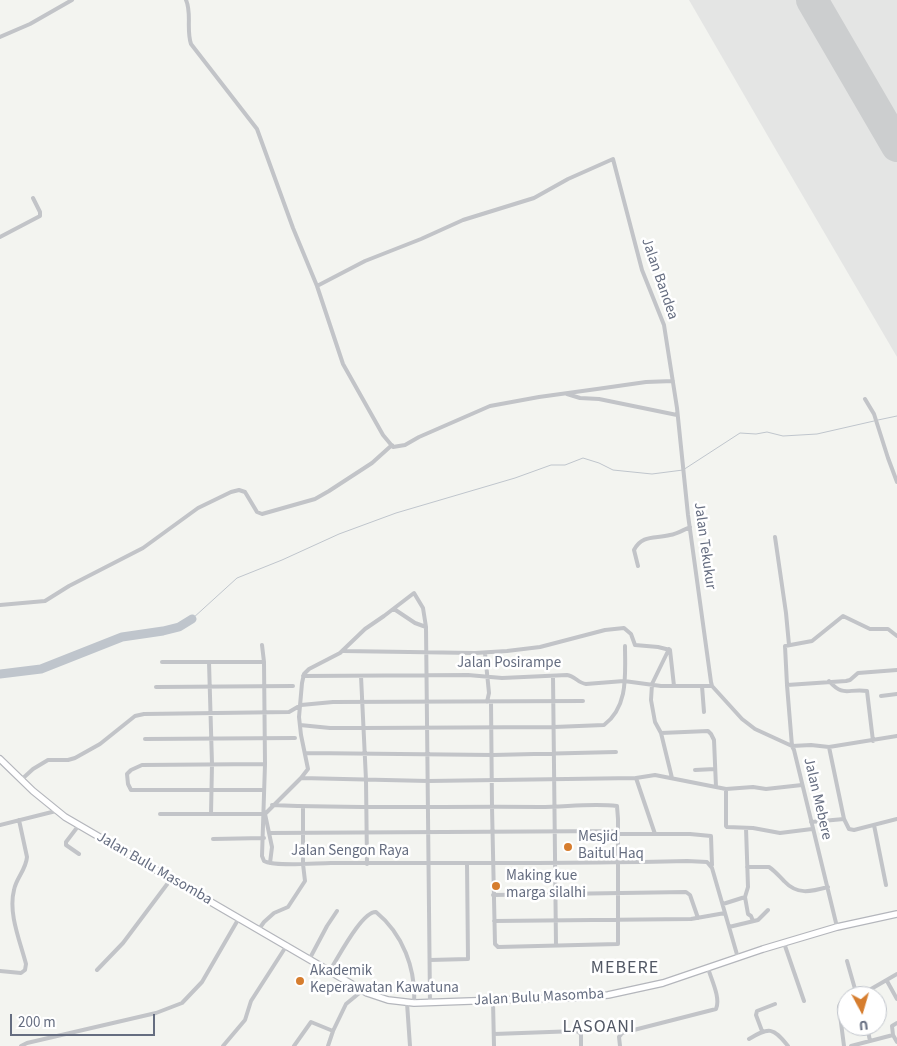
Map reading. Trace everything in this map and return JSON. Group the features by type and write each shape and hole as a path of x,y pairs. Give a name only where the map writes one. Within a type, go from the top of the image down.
{"street":[{"path":"0,37 30,24 72,0"},
{"path":"186,0 189,7 188,27 191,44 256,127 293,228 317,286 343,364 383,435 392,445 396,448 401,447 419,437 490,406 646,382 673,381"},
{"name":"Jalan Bandea","path":"317,286 365,261 464,220 534,198 568,179 614,159 642,270 663,321 677,408"},
{"path":"0,237 40,216 33,198"},
{"path":"566,393 580,398 599,399 677,415"},
{"path":"865,398 874,414 897,482"},
{"name":"Jalan Tekukur","path":"677,408 690,528 708,670 712,686"},
{"path":"0,604 45,601 69,586 144,548 198,508 231,492 239,490 245,492 256,512 262,514 315,498 372,463 392,445"},
{"path":"638,566 634,550 638,543 648,537 669,536 690,528"},
{"path":"775,537 789,645"},
{"path":"262,645 264,662 265,764 263,858 264,861 270,863 272,847 265,816 272,805 302,778 308,769 299,717 303,676 309,669 333,658 343,651 365,629 414,593 423,608 426,627 428,833 430,862"},
{"path":"394,609 414,623 426,627"},
{"path":"897,636 888,629 870,629 844,616 812,641 784,646 792,746 811,745 829,747 897,736"},
{"path":"343,651 485,653 522,650 620,627 628,631 635,645 669,650"},
{"path":"300,726 330,728 492,728 604,725 615,714 622,703 625,646"},
{"path":"669,650 652,684 651,700 655,722 661,733 672,778"},
{"path":"669,650 674,686"},
{"path":"272,805 428,807 492,807 556,807 617,806 619,943 616,945 497,946 493,895 494,864 492,807 492,728 485,653"},
{"path":"162,662 264,662"},
{"path":"209,662 212,764 211,814"},
{"path":"788,685 849,681 858,674 897,670"},
{"name":"Jalan Posirampe","path":"303,676 476,676 487,678 571,676 577,681 586,684 624,682 674,686 712,686"},
{"path":"361,676 366,780 366,864"},
{"path":"553,676 556,807 556,945"},
{"path":"829,681 840,691 867,691 873,741"},
{"path":"156,687 264,688 293,686"},
{"path":"702,686 704,712"},
{"name":"Jalan Mebere","path":"712,686 742,719 755,729 792,746 797,759 812,829 837,927"},
{"path":"881,696 897,694"},
{"path":"21,780 32,769 48,760 75,758 100,744 135,716 144,714 290,712 301,705 362,702 583,701"},
{"path":"661,733 710,732 714,740 716,787"},
{"path":"145,739 295,738"},
{"path":"829,747 844,819 848,828 852,830 897,819"},
{"path":"306,753 492,755 616,752"},
{"name":"Jalan Bulu Masomba","path":"0,759 56,811 78,826 363,990 388,1000 414,1003 585,998 608,995 655,985 837,927 897,914"},
{"path":"264,790 131,790 127,774 142,765 265,764"},
{"path":"694,770 715,769"},
{"path":"302,778 428,781 555,780 636,778 655,775 726,788 753,787 766,789 802,786"},
{"path":"636,778 655,834"},
{"path":"726,788 726,827 773,831 780,834 812,829"},
{"path":"259,929 274,912 288,907 305,881 302,806"},
{"path":"0,825 56,811"},
{"path":"160,814 263,814"},
{"path":"811,822 844,819"},
{"path":"0,971 21,973 25,970 26,964 14,918 12,901 14,889 26,863 26,848 20,820"},
{"path":"874,825 886,885"},
{"path":"78,826 66,842 66,845 79,854"},
{"path":"746,828 748,887 745,897 748,914 753,921"},
{"path":"270,833 618,833 712,836 712,868 738,958"},
{"path":"212,839 264,838"},
{"name":"Jalan Sengon Raya","path":"270,863 366,864 430,862 494,864 700,861 709,863 712,868"},
{"name":"Jalan Sengon Raya","path":"430,862 430,1002"},
{"path":"430,960 468,959 467,863"},
{"path":"747,867 770,868 788,886 798,891 811,891 828,887"},
{"path":"97,970 123,944 170,879"},
{"path":"493,895 688,893 698,918"},
{"path":"723,904 745,897"},
{"path":"729,927 761,918 768,910"},
{"path":"310,958 326,926 337,911"},
{"path":"330,970 356,928 370,913 376,912 389,923 407,955 414,973 414,1003"},
{"path":"494,921 619,921 698,918 725,913"},
{"path":"21,1046 156,1013 182,1003 202,982 239,918"},
{"path":"784,943 804,1001"},
{"path":"223,1046 245,1020 251,1001 286,945"},
{"path":"847,960 855,986"},
{"path":"620,1046 619,1036 622,1033 716,1008 718,1005 717,999 708,968"},
{"path":"877,986 897,974"},
{"path":"887,981 897,999"},
{"path":"328,1046 346,1004 363,990"},
{"path":"493,1001 494,1046"},
{"path":"407,1003 410,1046"},
{"path":"762,1031 756,1015 757,1011 775,1004"},
{"path":"294,1046 311,1022 333,1031"},
{"path":"897,1023 892,1026 897,1042"},
{"path":"749,1039 762,1031 772,1030 788,1046"},
{"path":"494,1034 578,1031 581,1046"},
{"path":"851,1046 894,1035"},
{"path":"869,1036 870,1041"}],"shaded area":[{"path":"689,0 897,0 897,357 776,150"}],"waterway":[{"path":"878,420 897,416"},
{"path":"192,619 237,578 339,534 396,513 515,478 551,465 565,465 583,458 613,470 652,474 683,470 740,433 756,434 767,432 783,436 817,434 874,421"},
{"path":"0,674 41,669 122,637 179,627 192,619"}],"runway":[{"path":"812,0 897,146"}],"place":[{"name":"Mesjid Baitul Haq","path":"568,847"},
{"name":"Making kue marga silalhi","path":"496,886"},
{"name":"Akademik Keperawatan Kawatuna","path":"300,981"}],"district":[{"name":"MEBERE","path":"625,969"},
{"name":"LASOANI","path":"599,1028"}]}
